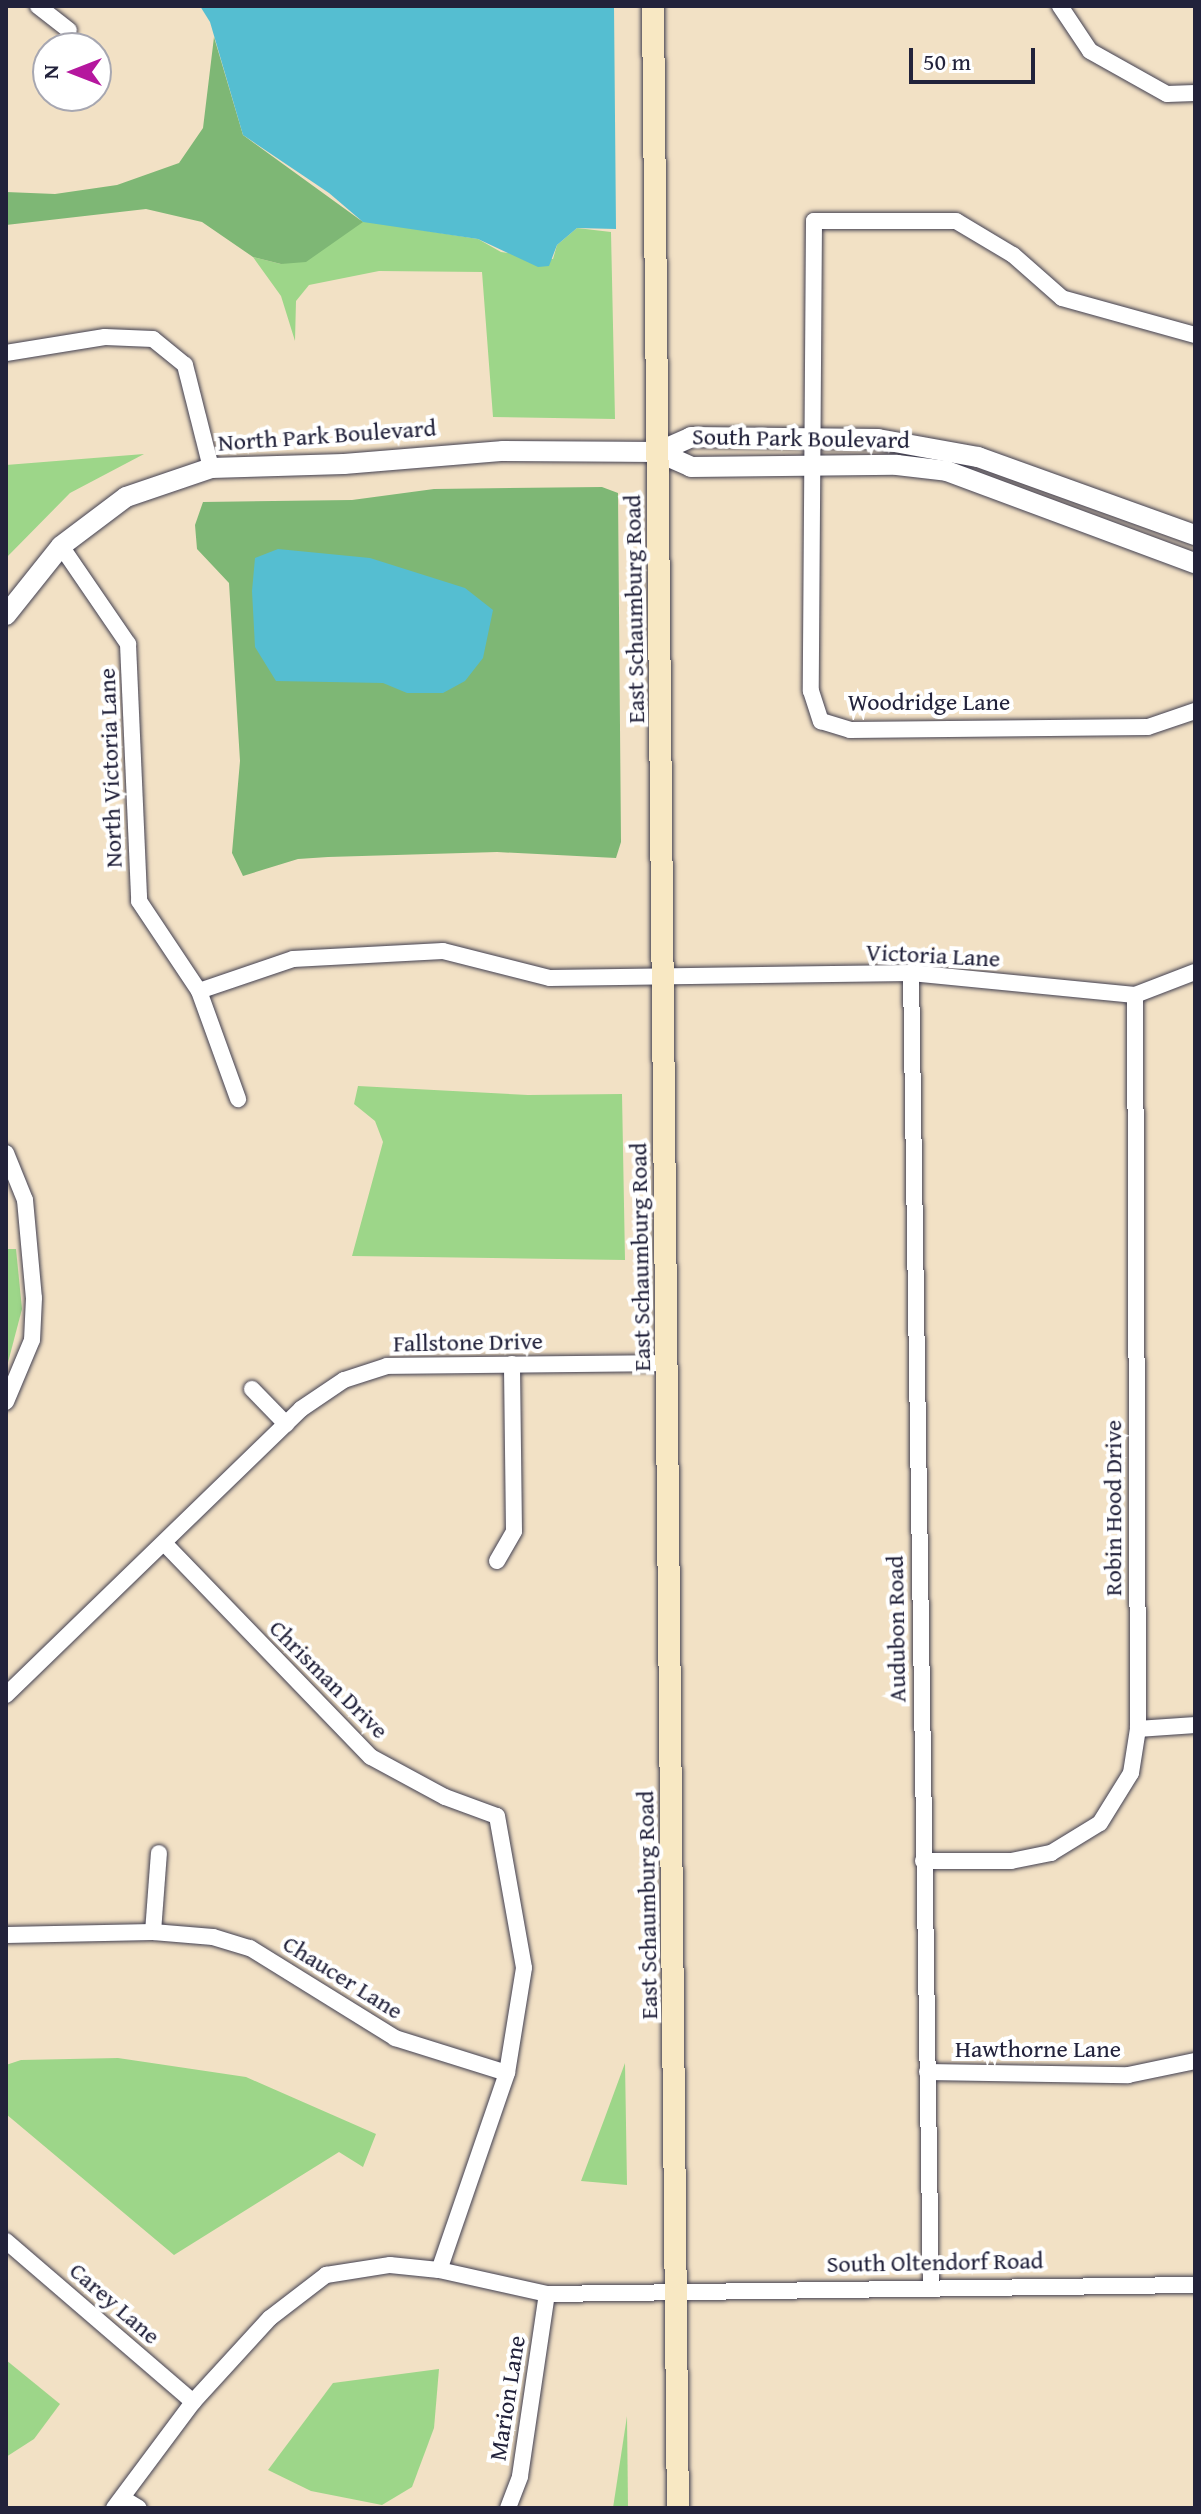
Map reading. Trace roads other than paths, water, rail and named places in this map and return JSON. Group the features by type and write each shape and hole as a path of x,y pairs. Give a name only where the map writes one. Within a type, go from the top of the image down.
{"main road":[{"name":"East Schaumburg Road","path":"653,6 678,2508"}],"street":[{"path":"38,6 69,30"},
{"path":"1060,6 1090,51 1167,94 1195,93"},
{"path":"809,466 816,439 814,221 956,221 1013,255 1062,298 1195,335"},
{"path":"6,353 105,337 153,339 185,365 211,468"},
{"name":"South Park Boulevard","path":"658,452 691,437 898,441 962,452 1195,535"},
{"name":"North Park Boulevard","path":"6,615 61,546 126,497 211,468 344,464 503,451 658,452"},
{"name":"South Park Boulevard","path":"658,452 691,467 911,466 959,474 1195,563"},
{"name":"Woodridge Lane","path":"809,466 811,691 821,721 850,730 1148,727 1195,711"},
{"name":"North Victoria Lane","path":"61,546 128,644 139,901 199,991 238,1099"},
{"path":"199,991 293,959 443,951 550,978 663,978"},
{"name":"Victoria Lane","path":"663,978 911,973 1135,995 1195,972"},
{"name":"Audubon Road","path":"911,973 931,2285"},
{"name":"Robin Hood Drive","path":"923,1861 1030,1859 1072,1844 1100,1823 1123,1792 1138,1729 1135,995"},
{"path":"6,1153 25,1200 34,1298 32,1340 6,1402"},
{"name":"Fallstone Drive","path":"6,1695 286,1424 344,1380 387,1366 667,1363"},
{"path":"497,1561 514,1531 512,1364"},
{"path":"252,1389 286,1424"},
{"name":"Chrisman Drive","path":"165,1544 371,1757 445,1797 497,1816 524,1968 507,2073 439,2270"},
{"path":"1138,1729 1195,1725"},
{"path":"153,1932 159,1853"},
{"name":"Chaucer Lane","path":"6,1935 153,1932 213,1937 250,1948 395,2038 507,2073"},
{"name":"Hawthorne Lane","path":"927,2072 1128,2075 1195,2061"},
{"name":"Carey Lane","path":"6,2241 193,2402"},
{"name":"South Oltendorf Road","path":"125,2505 193,2402 270,2318 326,2275 390,2265 439,2270 547,2294 931,2285 1195,2285"},
{"name":"Marion Lane","path":"508,2508 520,2476 547,2294"}],"water":[{"path":"200,6 614,6 616,229 577,228 557,245 549,266 538,267 478,239 363,222 329,193 243,135 210,22"},
{"path":"278,549 370,558 465,588 493,610 483,658 465,681 443,693 407,693 383,683 276,681 255,647 252,591 255,558"}]}
